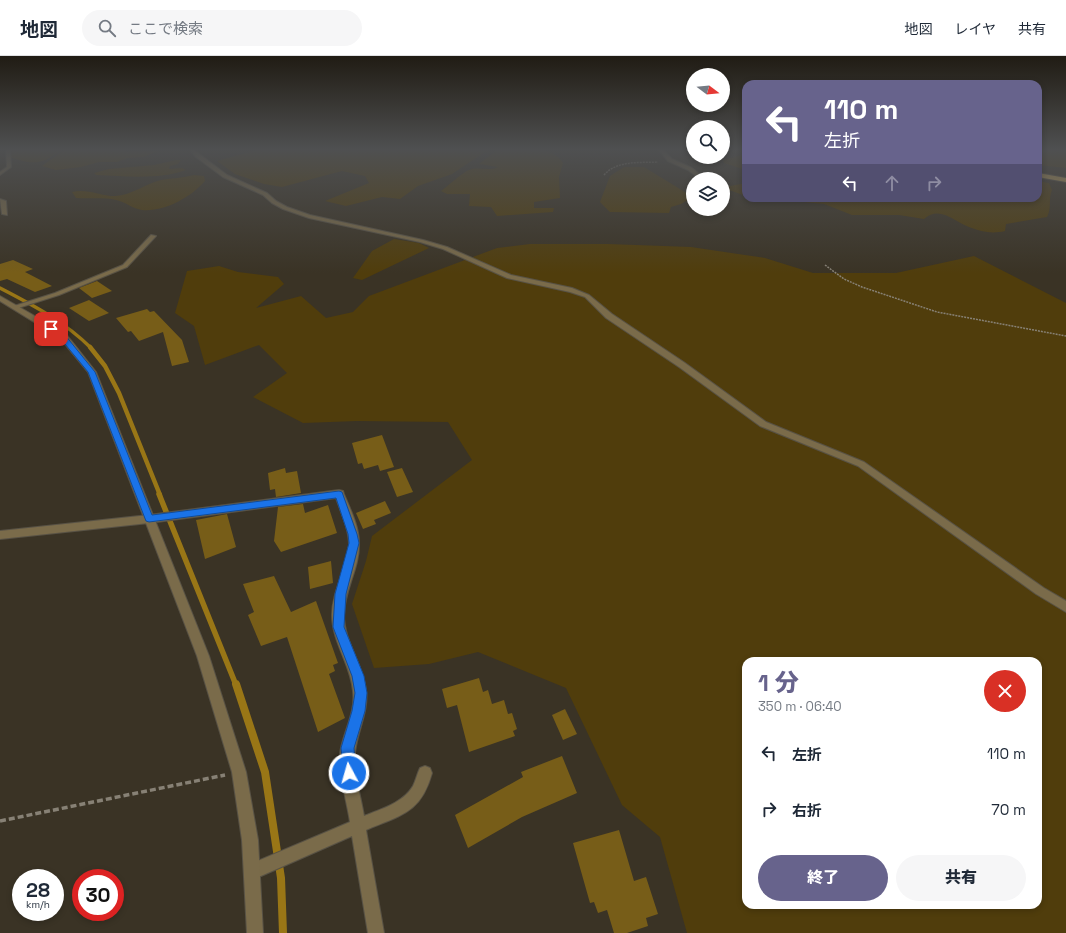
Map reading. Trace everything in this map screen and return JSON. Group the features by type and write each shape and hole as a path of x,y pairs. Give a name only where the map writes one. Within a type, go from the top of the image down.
{"street":[{"path":"258,191 285,208 309,216 421,241 445,248 509,277 572,290 587,296 609,316 682,365 763,424 861,464 1066,607"},
{"path":"0,201 3,201 5,214"},
{"path":"16,307 57,294 125,266 153,236"},
{"path":"0,298 63,336 92,372 203,656 239,772 250,840 255,933"},
{"path":"0,535 149,519 339,494 354,543 340,594 338,627 358,676 361,693 358,711 347,748 347,760 376,933"},
{"path":"252,872 400,808 413,800 421,787 425,773"}],"path":[{"path":"825,265 844,279 862,287 937,312 1066,336"},
{"path":"0,820 239,772"}],"shaded area":[{"path":"83,191 115,196 133,192 194,191 185,198 168,206 151,210 142,210 111,199 76,198 72,192"},
{"path":"350,191 411,191 400,199 382,197 346,206 325,201"},
{"path":"441,191 560,191 560,198 534,202 534,208 554,208 553,212 497,216 491,207 469,206 470,194 447,194"},
{"path":"604,191 683,191 686,193 686,201 671,207 669,213 610,212 600,202"},
{"path":"732,191 742,191 742,195"},
{"path":"1042,191 1052,191 1047,217 1006,224 1005,231 996,232 987,232 974,229 941,214 930,215 924,219 899,215 852,215 824,204 803,202 1042,202"},
{"path":"394,239 419,243 429,248 362,280 353,278 372,251"},
{"path":"530,244 608,244 691,247 765,258 813,273 896,273 974,256 1066,303 1066,933 687,933 660,837 622,805 566,688 478,652 429,664 374,668 352,604 366,561 372,536 472,460 448,422 357,421 303,423 253,397 287,373 259,345 205,365 194,326 175,313 187,271 219,266 238,272 278,277 284,284 256,308 301,296 326,318 353,312 369,296 497,248"}],"building":[{"path":"13,260 33,269 25,272 52,286 35,292 7,279 0,281 0,264"},
{"path":"97,281 112,291 92,298 79,288"},
{"path":"89,300 109,313 89,321 69,308"},
{"path":"147,309 150,312 154,311 182,340 189,362 172,366 163,332 139,341 131,331 128,332 116,318"},
{"path":"382,435 394,467 380,471 378,465 364,469 362,463 358,464 352,443"},
{"path":"285,468 286,473 297,471 301,493 276,497 275,489 270,490 268,473"},
{"path":"402,468 413,492 397,497 387,472"},
{"path":"385,501 391,513 374,520 376,524 363,529 356,513"},
{"path":"303,504 305,513 328,505 337,533 281,552 274,541 278,507"},
{"path":"227,514 236,547 205,559 196,520"},
{"path":"331,561 333,583 310,589 308,567"},
{"path":"274,576 291,612 316,601 338,663 333,665 335,671 329,674 345,718 318,732 287,637 261,646 248,615 254,612 243,584"},
{"path":"479,678 483,692 488,690 492,704 504,700 508,714 512,713 517,729 513,731 515,736 469,752 457,705 447,708 442,689"},
{"path":"565,709 577,734 563,740 552,715"},
{"path":"562,756 577,793 522,817 468,848 455,815 523,777 521,772"},
{"path":"619,830 634,881 646,877 658,914 646,918 648,926 627,933 614,933 607,910 598,913 594,902 590,903 573,843"}],"waterway":[{"path":"0,288 59,322 90,347"},
{"path":"90,347 105,366 119,393 160,495"},
{"path":"159,494 236,685"},
{"path":"236,684 265,772 281,878 283,933"}],"route":[{"path":"51,329 63,336 92,372 149,519 339,494 354,543 352,555 340,594 338,627 358,676 361,693 358,711 347,748 349,773"}]}
